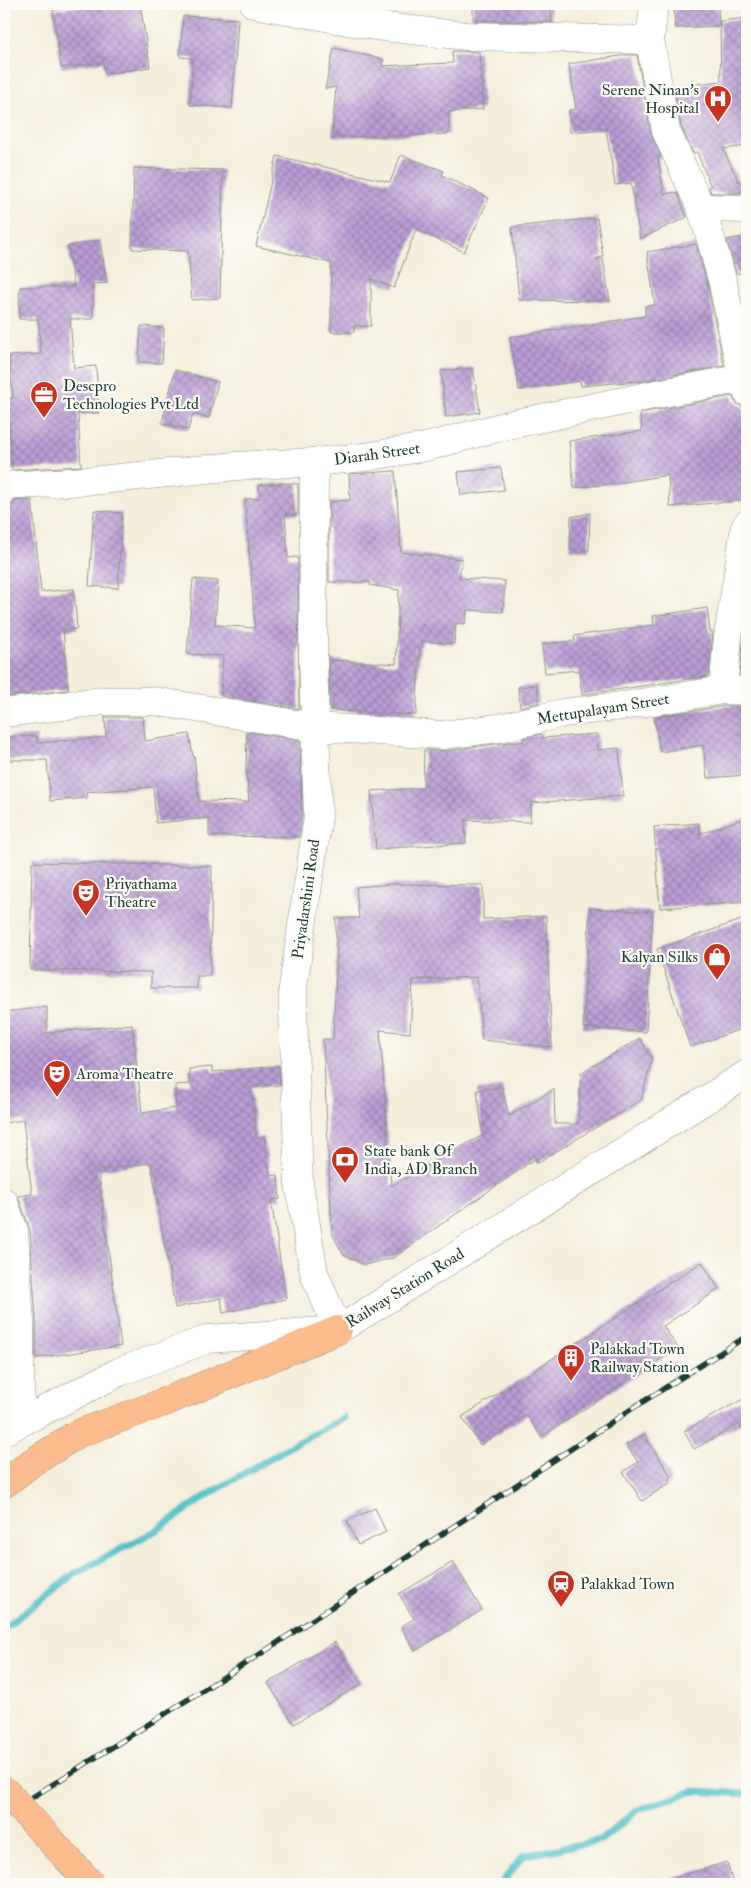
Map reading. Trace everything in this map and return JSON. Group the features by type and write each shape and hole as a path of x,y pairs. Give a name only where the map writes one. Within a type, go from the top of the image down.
{"main road":[{"path":"4,1484 30,1464 77,1434 162,1403 338,1330"},
{"path":"4,1790 91,1884"}],"street":[{"path":"263,4 375,26 467,36 650,40"},
{"path":"654,4 650,40 666,131 735,286 736,347 746,385"},
{"path":"701,208 747,209"},
{"name":"Diarah Street","path":"4,486 100,480 236,466 365,457 426,447 504,426 657,394 746,385"},
{"name":"Priyadarshini Road","path":"314,462 313,660 318,817 293,987 299,1183 314,1273 338,1330"},
{"name":"Mettupalayam Street","path":"4,713 103,701 153,701 315,727 442,735 499,728 562,713 735,690 728,636 744,527 747,524"},
{"name":"Railway Station Road","path":"12,1426 119,1372 208,1339 338,1330 747,1074"},
{"path":"4,1202 14,1231 20,1322 12,1426"}],"building":[{"path":"94,4 140,4 150,67 105,74 103,62 61,68 53,10"},
{"path":"473,4 550,4 552,22 473,20"},
{"path":"718,8 719,26 675,28 674,9"},
{"path":"183,16 238,19 232,108 190,105 193,58 180,57"},
{"path":"747,18 747,146 723,149 739,182 747,181 747,189 738,193 711,193 709,187 711,187 697,152 693,153 681,126 674,87 721,81 720,21"},
{"path":"334,48 383,59 382,66 453,63 452,51 479,52 483,109 448,112 449,134 332,136 336,87 325,89"},
{"path":"637,55 651,134 661,157 658,158 664,194 677,192 687,217 640,239 631,183 615,185 606,129 570,132 569,110 576,109 569,64"},
{"path":"401,155 444,171 442,175 489,198 464,252 416,229 394,288 371,279 371,326 354,326 354,332 331,332 331,263 256,246 277,156 390,182"},
{"path":"134,168 223,170 220,298 192,300 188,251 132,249"},
{"path":"597,218 603,256 596,259 603,259 610,301 519,300 512,227"},
{"path":"747,236 747,273 736,273 727,240"},
{"path":"100,240 107,283 93,284 93,319 70,319 74,368 96,366 99,413 78,414 81,466 12,470 8,398 13,398 9,356 41,354 38,319 19,319 20,287 74,287 68,246"},
{"path":"696,244 708,287 724,366 637,382 581,386 580,381 519,390 510,337 645,316 645,306 655,305 647,252"},
{"path":"141,326 164,328 162,363 139,362"},
{"path":"473,368 480,412 446,417 441,371"},
{"path":"175,370 218,382 209,418 193,414 188,430 162,423"},
{"path":"732,396 736,403 743,407 747,445 747,500 670,507 668,475 574,488 569,441 642,431 640,413"},
{"path":"501,468 504,490 461,495 458,472"},
{"path":"395,471 401,552 462,559 459,578 505,581 503,612 467,610 465,624 456,623 454,644 422,641 422,647 420,647 416,715 330,710 329,660 396,664 399,590 370,585 370,582 329,582 329,502 350,500 349,474"},
{"path":"298,484 298,515 285,514 288,558 298,557 299,709 221,696 223,656 187,654 193,579 218,581 215,625 255,628 245,499 260,498 259,485"},
{"path":"32,500 41,592 74,589 77,629 63,630 68,690 5,697 4,505 14,504 14,501"},
{"path":"94,510 122,513 118,588 89,586"},
{"path":"590,513 589,550 570,550 571,517"},
{"path":"707,608 710,632 713,632 709,676 582,695 579,670 545,673 542,644 575,641 574,636 654,625 653,616"},
{"path":"744,634 747,634 747,675 740,675"},
{"path":"537,685 539,703 520,707 518,687"},
{"path":"724,706 747,706 747,775 707,778 703,745 660,752 654,717"},
{"path":"105,717 143,717 145,741 189,734 194,756 199,801 249,802 246,769 247,732 300,740 302,817 299,837 209,836 209,818 156,823 153,787 86,792 87,798 50,801 47,760 4,760 4,737 37,736 37,743 106,737"},
{"path":"542,734 542,738 597,734 598,750 619,748 623,796 531,803 530,822 465,820 466,843 376,849 371,791 423,788 424,750 444,751 509,742 523,742 523,738"},
{"path":"747,817 747,902 660,908 654,827 699,823 700,834"},
{"path":"32,862 212,866 210,976 197,976 197,988 151,988 151,972 30,970"},
{"path":"390,884 483,885 483,919 546,916 552,1047 482,1040 477,977 413,980 410,1033 380,1030 391,1186 483,1135 477,1090 502,1087 509,1116 554,1089 555,1124 578,1124 581,1073 640,1038 652,1059 641,1100 537,1163 536,1158 393,1258 364,1265 343,1254 332,1233 323,1039 333,1039 337,949 336,918 359,918 356,887"},
{"path":"590,908 653,912 646,1032 583,1028"},
{"path":"747,918 747,1027 690,1047 657,949"},
{"path":"47,1007 47,1033 132,1024 142,1113 176,1108 175,1085 190,1084 189,1069 212,1067 212,1072 279,1066 280,1085 251,1087 256,1138 264,1137 270,1176 278,1175 280,1199 271,1200 286,1299 223,1313 221,1298 175,1308 151,1163 98,1170 121,1346 36,1358 36,1322 30,1230 18,1196 32,1194 23,1120 4,1123 4,1012"},
{"name":"Palakkad Town Railway Station","path":"702,1262 719,1289 663,1326 678,1348 541,1437 527,1415 480,1445 462,1417"},
{"path":"747,1397 747,1420 694,1449 684,1431"},
{"path":"644,1434 670,1475 670,1483 642,1501 623,1472 638,1462 626,1445"},
{"path":"375,1508 386,1532 358,1545 347,1521"},
{"path":"453,1562 482,1610 415,1651 401,1626 414,1619 399,1594"},
{"path":"335,1642 361,1684 294,1724 268,1683"},
{"path":"727,1862 733,1884 671,1884 670,1879"}],"waterway":[{"path":"4,1628 74,1574 157,1530 211,1493 289,1447 344,1418"},
{"path":"501,1884 523,1856 601,1840 638,1810 694,1791 747,1794"}],"railway":[{"path":"4,1815 265,1651 633,1408 747,1336"}],"place":[{"name":"Serene Ninan's Hospital","path":"718,123"},
{"name":"Descpro Technologies Pvt Ltd","path":"44,419"},
{"name":"Priyathama Theatre","path":"86,917"},
{"name":"Kalyan Silks","path":"717,981"},
{"name":"Aroma Theatre","path":"57,1098"},
{"name":"State bank Of India, AD Branch","path":"345,1184"},
{"name":"Palakkad Town Railway Station","path":"571,1382"},
{"name":"Palakkad Town","path":"561,1608"}]}
